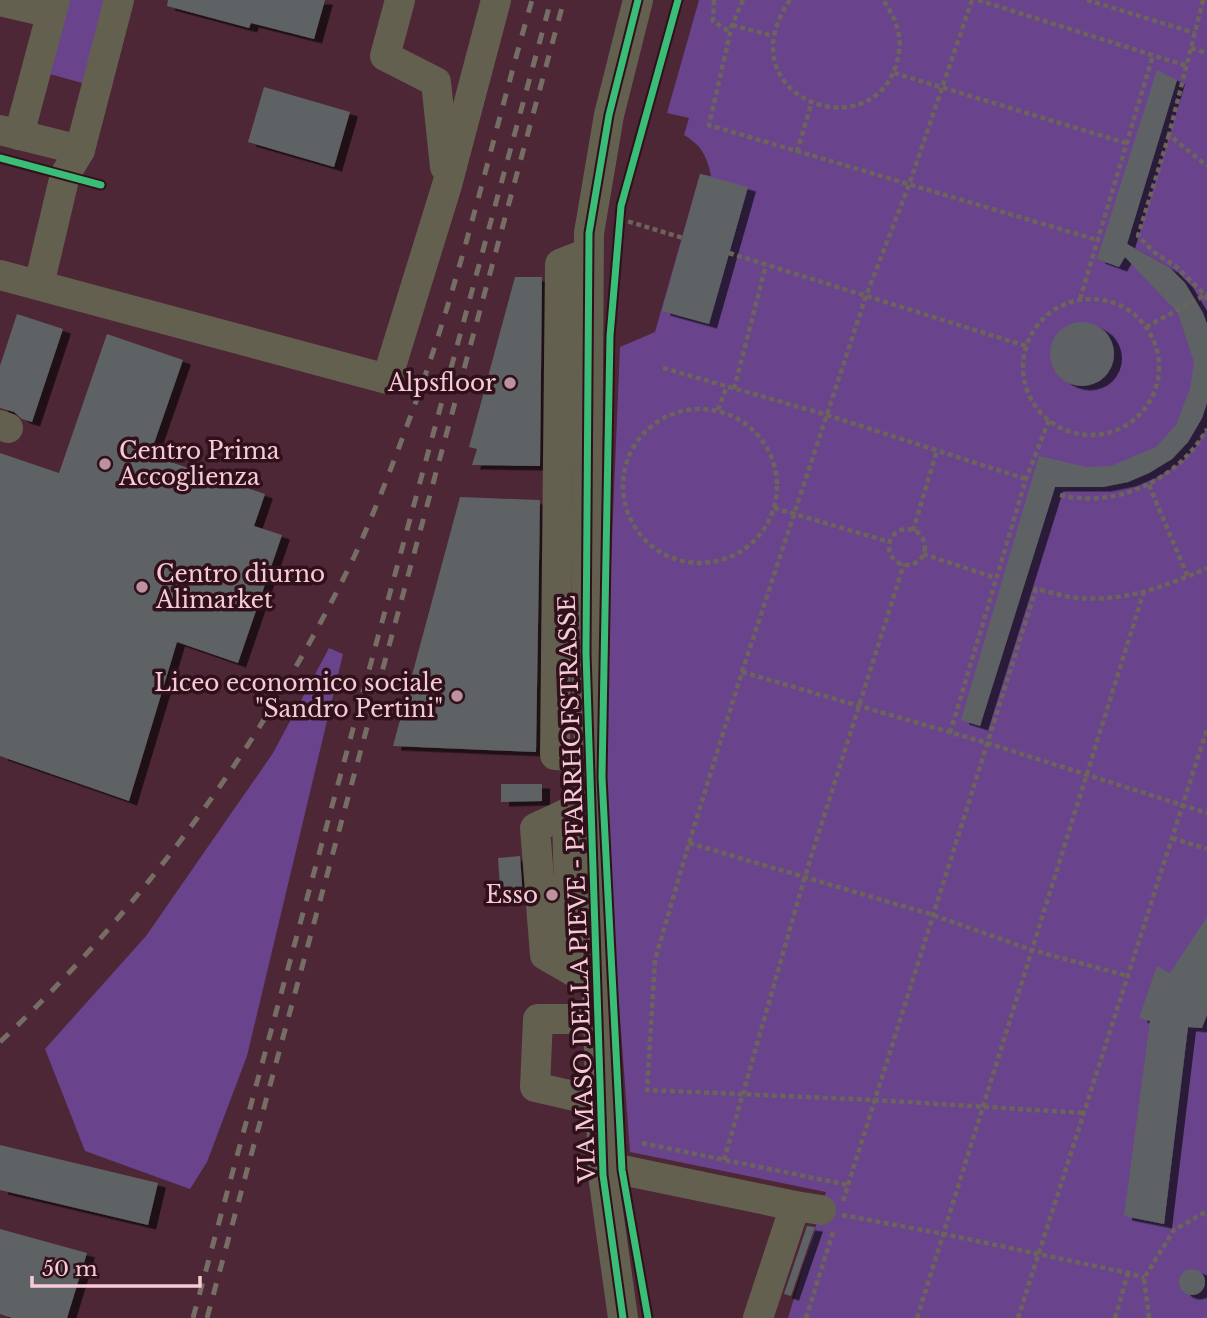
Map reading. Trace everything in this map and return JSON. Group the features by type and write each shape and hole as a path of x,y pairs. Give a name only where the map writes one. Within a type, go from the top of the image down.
{"street":[{"path":"39,285 65,175 80,150 119,0"},
{"path":"400,0 385,56 436,82 447,185"},
{"path":"0,275 387,379 447,185 496,0"},
{"name":"VIA MASO DELLA PIEVE - PFARRHOFSTRASSE","path":"623,1318 603,1175 597,985 579,807 590,757 586,653 589,233 609,115 638,0"},
{"path":"0,1 53,7 9,132 80,150"},
{"path":"589,253 560,264 555,755 590,757"},
{"path":"557,489 587,489"},
{"path":"579,807 535,828 545,955 597,985"},
{"path":"598,1019 538,1019 535,1087 600,1102"},
{"path":"622,1170 818,1210 758,1318"}],"path":[{"path":"714,0 713,21 730,33"},
{"path":"743,0 732,25 709,125 1097,240"},
{"path":"790,0 779,17 773,36 773,57 781,76 794,93 811,104 830,108 849,107 867,101 883,89 894,74 900,54 900,34 893,15 883,0"},
{"path":"972,0 909,185 866,296 742,672 689,843 655,960 647,1090 1084,1113"},
{"path":"978,0 1187,66"},
{"path":"1087,0 1195,33"},
{"path":"1146,327 1206,297 1178,268 1154,252 1138,236 1169,135 1203,0"},
{"path":"732,25 773,36"},
{"path":"1191,48 1207,53"},
{"path":"1080,300 1153,55"},
{"path":"894,74 1126,143"},
{"path":"797,152 811,104"},
{"path":"1169,135 1207,166"},
{"path":"621,206 619,222 683,238"},
{"path":"729,253 1026,346"},
{"path":"734,388 766,265"},
{"path":"1099,299 1117,304 1133,313 1146,327 1156,346 1160,368 1156,389 1146,408 1130,423 1110,432 1089,435 1068,431 1049,420 1035,405 1026,387 1023,366 1026,346 1034,329 1047,315 1080,300 1099,299"},
{"path":"663,368 827,415 1026,479"},
{"path":"718,410 727,386"},
{"path":"692,408 718,410 741,420 760,437 773,459 777,483 774,508 763,531 745,548 723,560 698,563 672,558 650,545 633,526 624,501 622,476 630,451 646,430 667,415 692,408"},
{"path":"950,733 1026,479 1049,420"},
{"path":"1060,495 1110,496 1149,485 1169,474 1207,429"},
{"path":"913,531 937,450"},
{"path":"1149,485 1188,576"},
{"path":"774,508 890,542"},
{"path":"902,530 913,531 922,538 925,549 923,554 915,563 898,562 891,554 892,537 902,530"},
{"path":"923,554 996,578"},
{"path":"724,1160 805,876 904,564"},
{"path":"806,1318 818,1210 848,1185 1036,589 1079,598 1124,596 1168,585 1207,568"},
{"path":"918,1318 1144,591"},
{"path":"742,672 987,743 1207,813"},
{"path":"1018,1318 1207,729"},
{"path":"1172,838 1207,849"},
{"path":"689,843 933,915 1032,950 1128,976"},
{"path":"642,1143 848,1185"},
{"path":"818,1210 944,1234 1144,1278"},
{"path":"1149,1318 1144,1278 1174,1230 1207,1210"},
{"path":"1115,1318 1128,1273"}],"shaded area":[{"path":"62,0 109,0 86,84 42,72"},
{"path":"699,0 1207,0 1207,1318 788,1318 826,1192 630,1152 602,777 620,347 655,332 700,174 711,176 703,152 684,135 689,118 667,113"},
{"path":"329,648 343,654 247,1056 207,1162 190,1189 85,1151 45,1049 146,936 273,753"}],"building":[{"path":"168,0 325,0 314,39 251,23 249,28 167,6"},
{"path":"1157,70 1177,80 1127,244 1170,268 1185,283 1203,313 1207,324 1207,403 1188,442 1172,459 1149,473 1128,482 1103,487 1055,487 980,726 961,720 1039,456 1086,467 1111,466 1156,447 1176,425 1190,389 1194,362 1178,313 1125,257 1119,267 1097,259"},
{"path":"264,87 350,112 334,167 248,142"},
{"path":"700,174 748,187 709,324 662,311"},
{"path":"515,277 542,277 540,466 472,465 477,449 469,447"},
{"path":"17,314 63,329 32,422 0,408 0,366"},
{"path":"1082,322 1094,324 1105,331 1112,342 1112,366 1105,377 1094,384 1082,386 1070,384 1059,377 1052,366 1050,354 1052,342 1059,331 1070,324"},
{"path":"107,334 183,360 150,455 265,494 254,526 282,535 238,663 177,642 129,801 0,756 0,453 59,473"},
{"path":"460,497 540,500 536,752 393,746"},
{"path":"501,784 542,784 542,801 501,802"},
{"path":"520,856 523,899 501,901 498,858"},
{"path":"1207,917 1207,1015 1202,1028 1188,1027 1164,1224 1124,1216 1150,1021 1139,1018 1157,966 1170,973"},
{"path":"0,1145 158,1183 148,1225 0,1190"},
{"path":"807,1226 815,1227 791,1296 784,1294"},
{"path":"0,1229 87,1253 67,1318 12,1318 0,1314"},
{"path":"1192,1269 1202,1272 1205,1282 1202,1292 1192,1295 1182,1292 1179,1282 1182,1272"}],"railway":[{"path":"0,1042 105,934 199,816 242,754 320,624 354,557 388,477 435,347 532,0"},
{"path":"193,1318 551,0"},
{"path":"207,1318 564,0"}],"cycle path":[{"path":"623,1318 603,1175 586,653 589,233 609,115 638,0"},
{"path":"648,1318 622,1170 602,777 610,336 621,206 678,0"},
{"path":"0,158 101,185"}],"place":[{"name":"Alpsfloor","path":"510,383"},
{"name":"Centro Prima Accoglienza","path":"105,464"},
{"name":"Centro diurno Alimarket","path":"142,587"},
{"name":"Liceo economico sociale \"Sandro Pertini\"","path":"457,696"},
{"name":"Esso","path":"552,895"}]}
